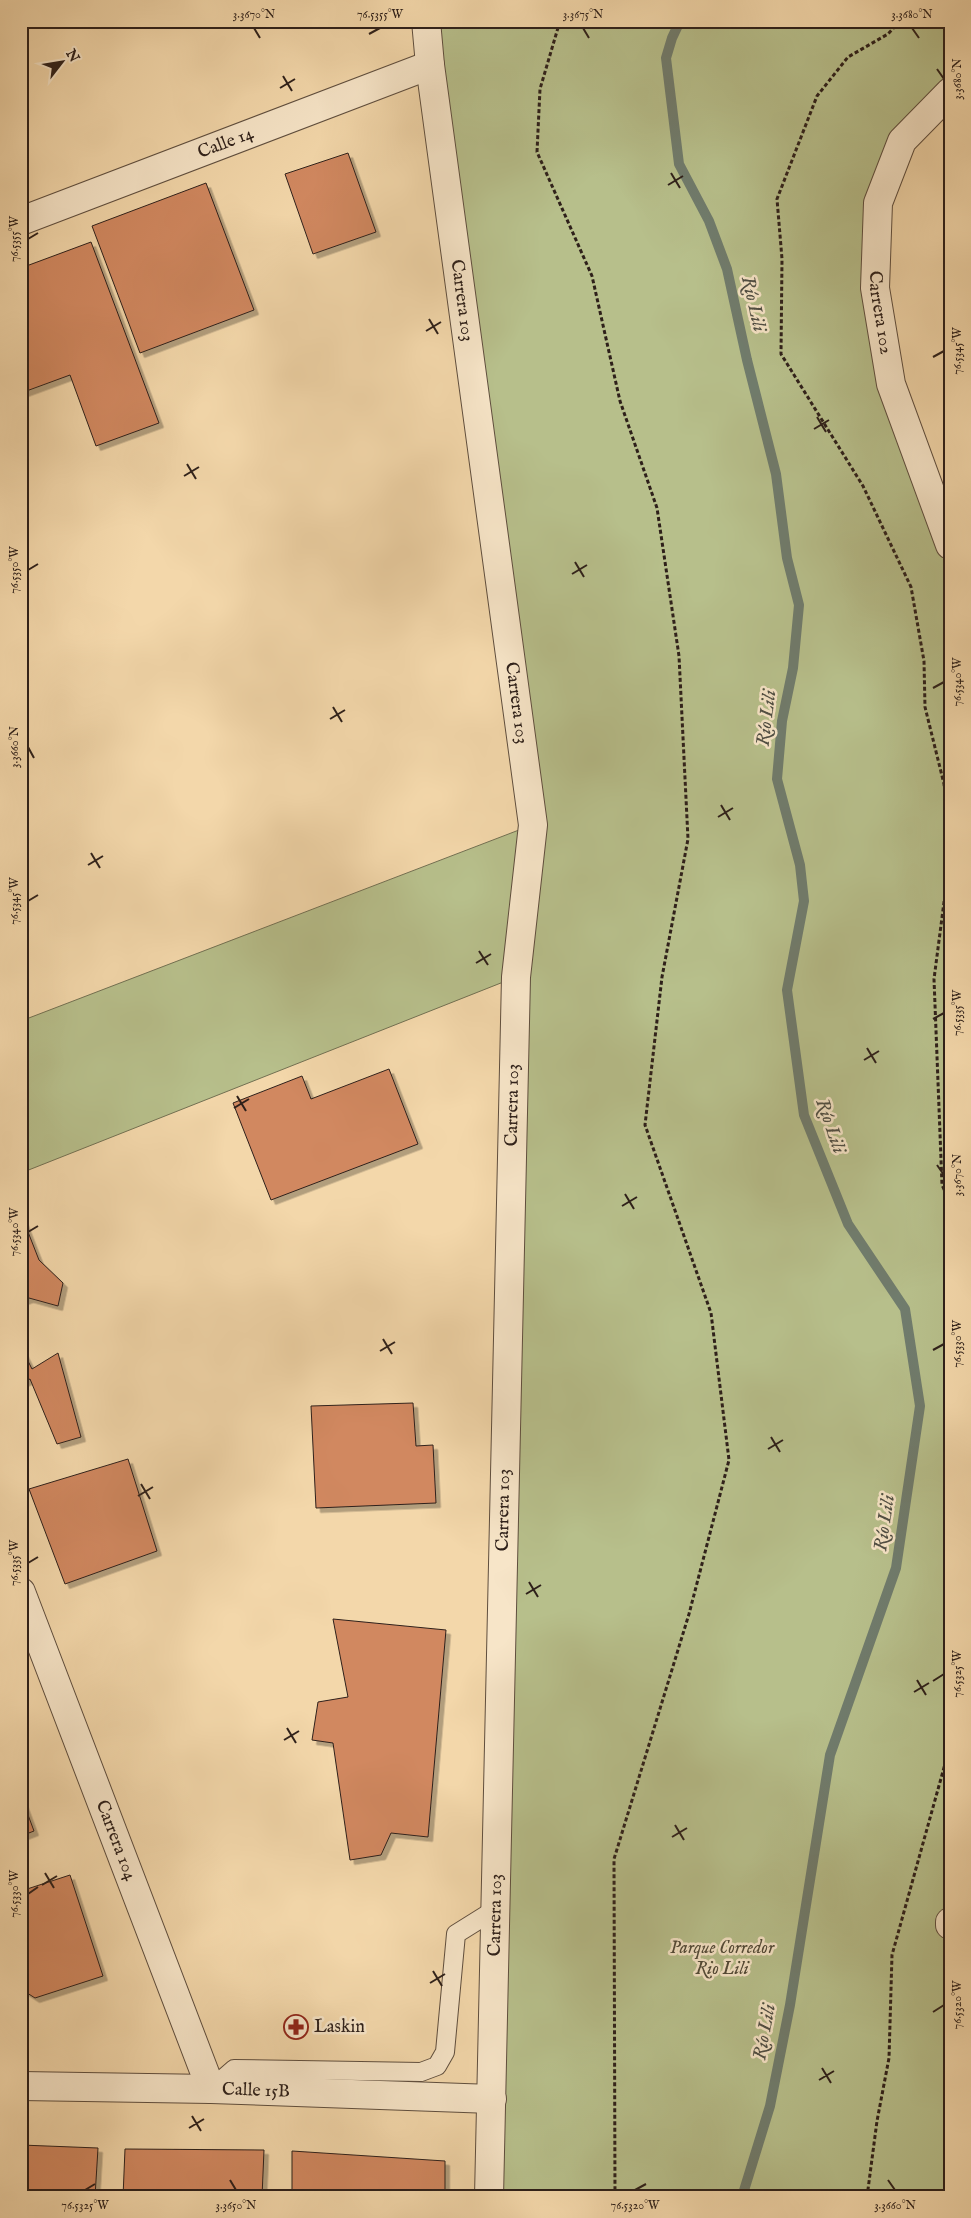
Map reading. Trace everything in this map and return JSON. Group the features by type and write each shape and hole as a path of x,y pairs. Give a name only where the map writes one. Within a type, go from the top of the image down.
{"street":[{"name":"Carrera 103","path":"426,21 430,65 532,825 516,977 489,2197"},
{"name":"Calle 14","path":"21,221 430,65"},
{"name":"Carrera 102","path":"950,92 902,142 878,203 876,288 891,384 950,545"},
{"name":"Carrera 104","path":"21,1592 211,2089"},
{"name":"Calle 15B","path":"21,2086 211,2089 492,2100"}],"lane":[{"path":"211,2089 234,2069 421,2072 437,2066 445,2052 456,1934 496,1909"}],"path":[{"path":"560,21 540,89 536,152 592,276 620,401 657,508 679,656 688,839 662,977 645,1125 711,1313 729,1460 689,1614 614,1860 615,2197"},
{"path":"900,21 888,34 848,57 817,96 777,199 782,259 781,354 862,486 911,587 924,661 925,706 944,784 950,832"},
{"path":"950,856 934,979 942,1185 950,1202"},
{"path":"867,2197 877,2121 889,2058 892,1955 950,1746"}],"green space":[{"name":"Parque Corredor Rio Lili","path":"426,21 950,21 950,92 902,141 875,288 950,545 950,2197 489,2197 516,977 21,1173 21,1021 532,825"}],"building":[{"path":"348,153 376,232 313,254 285,174"},
{"path":"206,183 254,310 140,353 92,226"},
{"path":"91,242 159,423 96,446 70,375 21,393 21,268"},
{"path":"389,1069 418,1144 271,1200 233,1103 302,1076 311,1099"},
{"path":"21,1214 39,1260 63,1283 58,1306 29,1298 21,1301"},
{"path":"21,1347 32,1369 58,1353 81,1437 57,1444 30,1379 21,1383"},
{"path":"413,1403 416,1446 433,1445 436,1503 316,1508 311,1406"},
{"path":"128,1459 157,1551 65,1584 29,1489"},
{"path":"333,1619 446,1630 428,1837 391,1833 381,1855 350,1860 333,1743 312,1740 318,1702 348,1697"},
{"path":"21,1796 34,1831 21,1836"},
{"path":"70,1875 103,1976 35,1998 21,1989 21,1891"},
{"path":"21,2145 98,2148 95,2197 21,2197"},
{"path":"125,2149 264,2150 262,2197 123,2197"},
{"path":"292,2151 445,2161 445,2197 292,2197"}],"waterway":[{"name":"Río Lili","path":"680,21 666,58 679,164 709,221 727,269 747,360 776,474 787,558 799,605 793,668 782,721 777,779 800,865 804,901 787,990 804,1115 848,1224 905,1309 920,1406 896,1568 830,1755 790,2005 770,2106 742,2197"}],"place":[{"name":"Laskin","path":"296,2027"}]}
